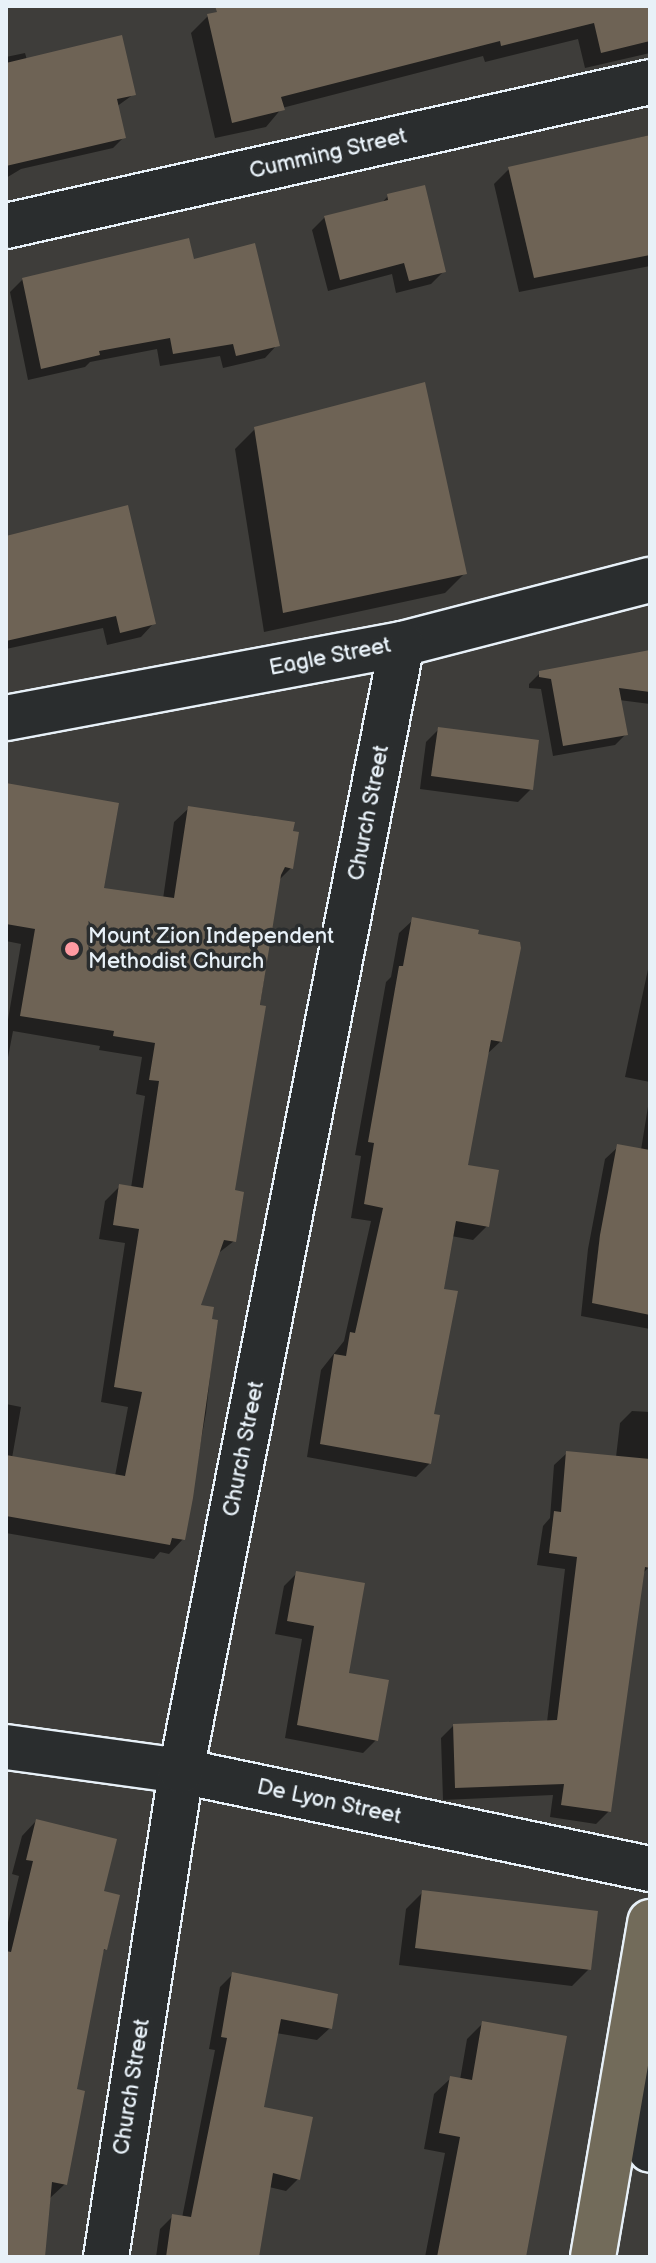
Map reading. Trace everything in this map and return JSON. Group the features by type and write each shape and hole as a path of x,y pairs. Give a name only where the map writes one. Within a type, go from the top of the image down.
{"main road":[{"path":"593,2257 650,1922"}],"street":[{"name":"Cumming Street","path":"6,226 650,82"},
{"name":"Eagle Street","path":"6,718 402,644 650,580"},
{"name":"Church Street","path":"106,2257 181,1771 402,644"},
{"name":"De Lyon Street","path":"6,1747 181,1771 650,1869"},
{"path":"629,2058 650,2150"}],"building":[{"path":"215,6 650,6 650,41 601,53 594,23 501,46 500,41 281,97 285,110 232,123 207,14 217,12"},
{"path":"122,35 136,95 117,99 126,138 6,166 6,63"},
{"path":"650,135 650,255 534,278 508,167"},
{"path":"425,185 446,272 409,281 404,263 340,280 324,216 388,200 387,194"},
{"path":"189,238 194,259 255,243 280,346 236,356 233,344 173,354 170,338 99,351 100,355 41,369 22,278"},
{"path":"425,382 467,574 283,613 254,427"},
{"path":"128,505 156,624 120,633 116,616 6,641 6,536"},
{"path":"650,650 650,692 619,688 628,735 563,746 551,679 539,677 539,671"},
{"path":"438,727 539,740 533,790 431,776"},
{"path":"6,783 119,803 104,888 174,898 188,806 295,822 293,831 299,832 293,869 285,867 281,875 260,1005 266,1006 235,1190 244,1192 236,1242 224,1240 201,1305 214,1307 212,1319 218,1320 193,1498 185,1540 172,1538 170,1545 6,1516 6,1455 125,1476 142,1392 114,1387 139,1229 113,1225 119,1184 143,1188 159,1081 149,1080 155,1043 113,1036 114,1031 20,1016 35,929 6,924"},
{"path":"412,917 479,930 478,934 520,942 521,948 502,1042 491,1040 468,1165 499,1170 489,1227 456,1221 444,1289 458,1291 434,1414 440,1415 431,1464 320,1444 334,1354 346,1356 350,1332 355,1333 383,1208 364,1204 374,1143 368,1142 399,966 403,966"},
{"path":"617,1144 650,1150 650,1315 592,1303 600,1235"},
{"path":"566,1451 650,1459 650,1568 645,1567 611,1812 561,1805 564,1784 455,1788 453,1724 557,1720 577,1557 549,1553 554,1511 561,1512"},
{"path":"296,1571 365,1583 349,1673 389,1680 378,1741 297,1725 314,1626 287,1621"},
{"path":"36,1819 117,1839 104,1891 120,1895 107,1950 104,1949 77,2089 85,2091 67,2185 52,2182 45,2257 6,2257 6,1951 11,1952 33,1861 26,1860"},
{"path":"422,1890 598,1911 591,1970 415,1948"},
{"path":"232,1972 338,1994 332,2029 281,2019 264,2107 313,2117 300,2180 273,2173 259,2257 166,2257 172,2214 191,2217 227,2038 221,2037"},
{"path":"482,2021 567,2036 526,2257 437,2257 460,2137 439,2133 450,2076 472,2080"}],"place":[{"name":"Mount Zion Independent Methodist Church","path":"72,949"}]}
